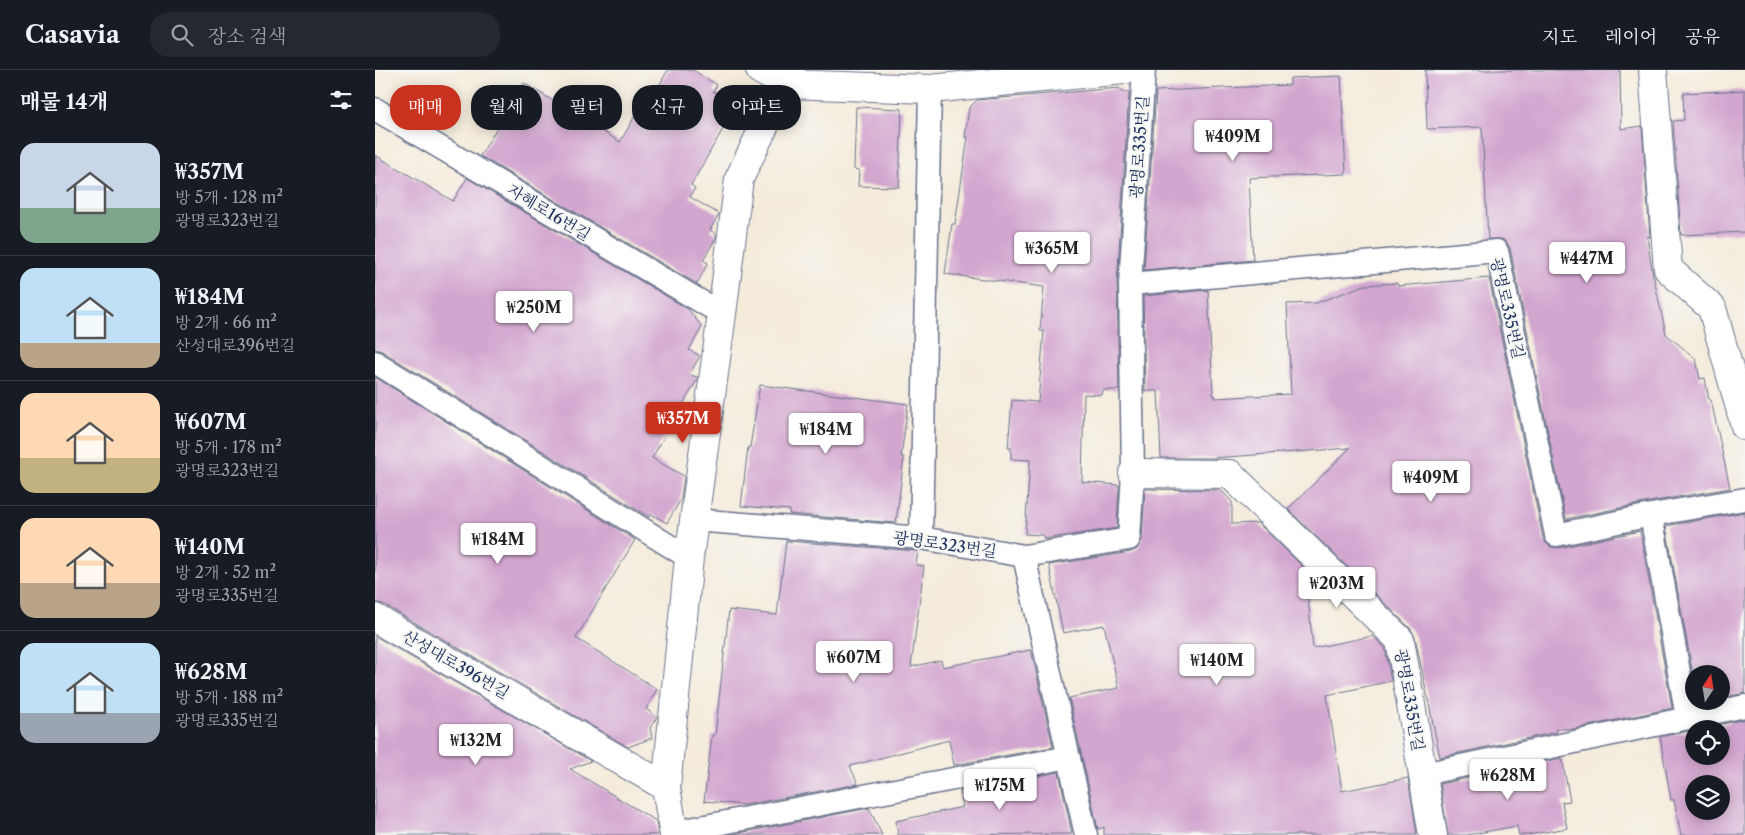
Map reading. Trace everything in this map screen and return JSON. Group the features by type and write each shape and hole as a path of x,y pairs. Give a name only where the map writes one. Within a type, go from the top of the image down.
{"street":[{"path":"760,70 788,77 930,89 1124,70"},
{"path":"1653,70 1668,270 1712,308 1745,426"},
{"path":"674,834 666,787 693,520 739,179 788,77"},
{"name":"광명로335번길","path":"1133,473 1230,474 1400,640 1433,835"},
{"name":"산성대로396번길","path":"375,618 666,787"}],"lane":[{"name":"광명로335번길","path":"1133,473 1130,284 1144,70"},
{"path":"921,538 930,89"},
{"name":"자혜로16번길","path":"375,109 722,314"},
{"name":"광명로335번길","path":"1130,284 1497,251 1556,535 1651,515 1745,499"},
{"path":"375,362 689,558"},
{"name":"광명로323번길","path":"693,520 921,538 1023,556 1129,539 1133,473"},
{"path":"1651,515 1687,717"},
{"path":"1023,556 1086,835"},
{"name":"광명로335번길","path":"1423,774 1745,706"},
{"path":"674,834 1069,757"}],"building":[{"path":"668,70 693,70 717,85 713,85 713,130 722,130 691,185 695,188 690,197 719,214 710,230 716,234 716,238 703,260 708,263 697,284 480,156 496,130 542,130 542,94 552,100 552,130 600,130 620,142 632,121 632,130 703,130 703,85 660,85"},
{"path":"1425,70 1620,70 1621,129 1642,126 1650,237 1647,237 1666,334 1696,359 1700,379 1705,378 1730,488 1566,519 1510,248 1502,239 1488,239 1482,127 1427,129"},
{"path":"1341,76 1346,174 1249,178 1253,260 1144,270 1156,91 1290,85 1290,78"},
{"path":"1119,88 1122,92 1129,92 1117,283 1119,390 1103,390 1102,395 1084,394 1082,482 1119,485 1117,528 1044,539 1043,535 1025,534 1030,460 1011,459 1011,448 1008,448 1012,400 1038,402 1044,331 1040,331 1044,287 945,274 952,224 955,224 968,137 965,137 969,108 977,100"},
{"path":"1745,90 1745,232 1681,235 1673,121 1684,120 1683,93"},
{"path":"856,107 902,109 899,187 858,186 859,170 854,169"},
{"path":"375,155 453,201 467,178 688,309 702,327 689,350 700,356 689,375 698,377 652,458 684,476 681,499 667,523 651,514 649,517 382,351 375,349"},
{"path":"1489,278 1543,538 1551,547 1559,548 1640,531 1672,708 1574,729 1556,729 1557,732 1440,757 1415,637 1411,629 1288,509 1350,448 1213,458 1161,458 1158,391 1145,391 1143,296 1208,290 1213,395 1215,395 1215,398 1291,394 1287,304 1316,303 1365,285 1397,283 1398,286"},
{"path":"375,377 635,540 576,638 657,689 646,709 657,717 650,728 652,738 628,747 383,604 375,602"},
{"path":"760,385 908,404 901,457 904,457 896,523 789,514 790,510 741,506 748,447 750,447"},
{"path":"1145,489 1221,490 1232,502 1232,524 1258,523 1305,569 1313,648 1373,636 1385,648 1391,681 1327,695 1342,791 1408,778 1417,835 1104,835 1104,827 1098,829 1069,698 1119,688 1104,625 1063,633 1049,565 1131,552 1137,549 1142,540"},
{"path":"1745,512 1745,693 1730,696 1730,665 1691,665 1666,526"},
{"path":"786,541 918,551 916,565 924,566 911,667 941,660 943,667 1031,650 1053,747 954,765 949,740 850,766 858,784 744,805 704,801 712,735 715,735 729,610 777,615"},
{"path":"375,636 591,761 570,769 656,821 658,835 375,835"},
{"path":"1745,719 1745,835 1681,835 1674,800 1671,800 1660,737 1685,732 1685,765 1730,765 1730,722"},
{"path":"1562,758 1570,801 1562,802 1567,828 1519,835 1517,826 1467,835 1448,835 1440,784"},
{"path":"1059,772 1072,834 898,835 896,821 963,807 960,791"},
{"path":"869,808 882,835 729,835"}]}
